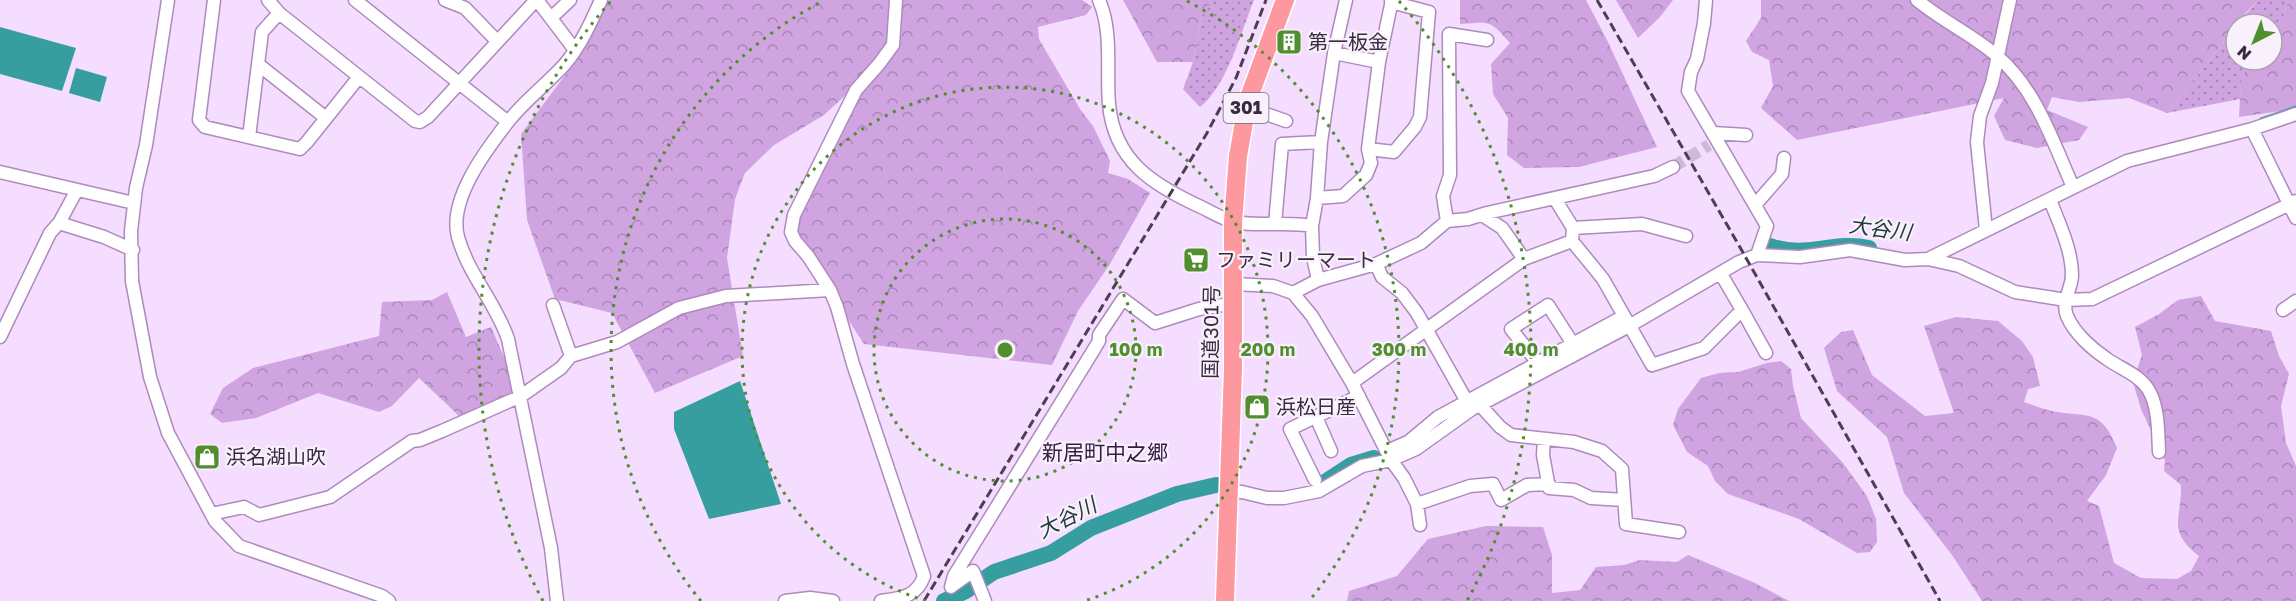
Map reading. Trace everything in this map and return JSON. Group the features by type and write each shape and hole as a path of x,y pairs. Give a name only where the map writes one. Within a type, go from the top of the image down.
{"highway":[{"name":"国道301号","path":"1225,601 1235,284 1233,222 1238,156 1246,107 1285,0"}],"street":[{"path":"168,0 131,231 132,281 150,377 168,433 211,514 223,531 239,546 382,596 389,601"},
{"path":"214,0 199,120 205,127 300,149 359,77"},
{"path":"268,0 279,13 417,122 428,117 536,0 575,50"},
{"path":"354,0 508,122"},
{"path":"445,0 465,8 497,41"},
{"path":"550,18 570,0"},
{"path":"557,601 551,548 521,396 504,326 465,257 457,235 456,220 461,194 508,122 565,64 575,50 601,0"},
{"path":"881,601 909,596 921,584 924,576 830,290 791,232 794,215 856,90 893,45 896,0"},
{"path":"1099,0 1104,12 1108,48 1111,116 1114,131 1127,158 1138,169 1184,199 1233,222 1312,226"},
{"path":"1318,280 1313,257 1312,226 1334,53 1346,0"},
{"path":"1706,0 1697,59 1691,72 1688,91 1713,139 1767,226 1757,255"},
{"path":"1917,0 1997,55 2019,78 2039,110 2073,188"},
{"path":"1986,230 1977,142 1980,116 1992,83 2010,0"},
{"path":"1317,198 1343,196 1366,175 1371,163 1368,148 1379,62 1392,1 1429,12 1422,111 1415,127 1394,152 1368,148"},
{"path":"249,137 262,32 279,13"},
{"path":"1447,221 1443,196 1450,176 1449,34 1488,40"},
{"path":"1334,53 1379,62"},
{"path":"259,65 326,118"},
{"path":"1246,107 1286,121"},
{"path":"1928,260 2127,161 2252,129 2296,114"},
{"path":"2252,129 2293,203 2296,218"},
{"path":"1713,139 1746,135"},
{"path":"1275,224 1282,144 1321,142"},
{"path":"1755,205 1782,174 1784,158"},
{"path":"1293,293 1318,280 1376,264 1421,243 1447,221 1468,219 1654,176 1673,167"},
{"path":"0,172 134,203"},
{"path":"0,338 50,233 59,223 77,190"},
{"path":"1555,199 1573,234 1604,279 1652,365 1704,348 1742,310"},
{"path":"2050,200 2063,232 2072,276 2066,300 2067,315 2084,340 2107,360 2135,376 2149,390 2156,415 2159,452"},
{"path":"1229,486 1242,492 1267,498 1284,498 1319,491 1362,466 1389,455 1438,417 1473,405 1627,321 1721,274 1738,262 1757,255 1800,257 1850,250 1905,260 1928,260 1959,266 2015,292 2066,300 2092,299 2293,203"},
{"path":"1482,215 1502,228 1524,259"},
{"path":"59,223 104,237 133,250"},
{"path":"1352,383 1524,259 1573,234 1642,225 1686,236"},
{"path":"1376,264 1382,277 1402,293 1428,330 1473,405 1510,435 1574,442 1602,451 1622,469 1626,524 1679,532"},
{"path":"1721,274 1766,353"},
{"path":"1235,284 1273,286 1293,293 1312,316 1352,383 1416,504 1420,525"},
{"path":"211,514 244,507 259,515 330,497 412,441 420,440 521,396 561,369 571,356 616,342 679,308 699,301 726,296 830,290"},
{"path":"983,597 973,571 951,587 954,576 1094,351 1099,335 1124,299 1155,323 1199,309 1234,303"},
{"path":"2283,310 2296,301"},
{"path":"553,305 571,356"},
{"path":"1538,363 1511,329 1548,305 1573,344"},
{"path":"1473,405 1538,363 1573,344 1627,321"},
{"path":"1315,480 1290,429 1359,396"},
{"path":"1316,417 1331,451"},
{"path":"1544,439 1543,455 1549,488 1574,490 1591,498 1624,500"},
{"path":"1416,504 1470,486 1493,484 1502,500 1527,485 1549,484"},
{"path":"785,601 832,601"}],"green space":[{"path":"609,0 1082,0 1092,7 1086,15 1038,27 1039,39 1080,109 1093,126 1110,161 1108,173 1128,179 1150,193 1110,264 1078,311 1052,365 864,344 791,232 850,91 824,115 774,145 745,173 735,199 727,258 743,356 655,393 612,313 555,299 527,220 521,134 584,50"},
{"path":"1123,0 1214,0 1203,11 1193,62 1157,62"},
{"path":"1213,0 1254,0 1226,72 1210,98 1200,107 1183,89 1193,62 1203,11"},
{"path":"1460,0 1586,0 1657,147 1579,167 1524,168 1507,155 1508,118 1493,94 1491,64 1510,43 1489,24 1460,24"},
{"path":"1616,0 1673,0 1660,17 1638,38"},
{"path":"1761,0 2258,0 2247,12 2224,12 2224,42 2167,113 2129,98 2079,102 2052,97 2047,110 2088,127 2079,140 2037,148 2005,140 1994,116 2004,98 1797,140 1761,108 1773,86 1769,60 1752,52 1746,41 1761,18"},
{"path":"2258,0 2288,0 2284,15 2284,12 2248,12"},
{"path":"2288,0 2296,0 2296,109 2239,117 2241,78 2245,72 2284,72 2284,15"},
{"path":"2224,42 2224,72 2248,72 2241,84 2240,99 2167,113"},
{"path":"447,292 466,337 491,327 521,396 459,416 419,378 392,406 379,412 318,393 256,418 222,423 210,414 223,388 253,368 379,336 382,302 432,300"},
{"path":"2201,296 2215,321 2271,331 2279,356 2289,374 2281,406 2286,443 2296,466 2296,601 1982,601 1952,555 1904,493 1887,437 1837,391 1824,348 1841,332 1853,330 1872,375 1925,416 1954,413 1924,326 1956,317 1998,321 2022,341 2033,357 2040,386 2028,389 2024,402 2052,411 2091,417 2105,426 2111,435 2117,448 2106,475 2087,501 2099,506 2114,563 2141,578 2177,579 2191,571 2199,556 2182,539 2178,524 2181,485 2164,471 2165,461 2141,409 2133,382 2142,355 2135,327 2178,300"},
{"path":"1781,361 1791,369 1801,418 1843,463 1867,496 1876,519 1877,542 1870,552 1857,553 1799,519 1728,494 1715,481 1708,466 1687,452 1673,425 1678,409 1701,378 1719,373 1738,372"},
{"path":"1486,526 1543,527 1552,555 1552,593 1580,590 1596,567 1624,565 1640,560 1677,562 1688,555 1755,583 1789,601 1347,601 1349,591 1397,576 1428,539"}],"shaded area":[{"path":"0,27 76,48 62,91 0,74"},
{"path":"76,68 107,77 100,102 69,93"},
{"path":"740,381 781,504 709,519 674,429 674,412"}],"waterway":[{"name":"大谷川","path":"2261,119 2296,107"},
{"name":"大谷川","path":"1770,246 1796,251 1843,246 1869,248"},
{"name":"大谷川","path":"1325,482 1351,465 1374,458"},
{"name":"大谷川","path":"944,601 966,591 994,572 1051,553 1091,528 1177,494 1216,485"}],"tunnel":[{"path":"1673,167 1709,145"}],"railway":[{"path":"924,601 1207,133 1236,78 1266,0"},
{"path":"1597,0 1940,601"}],"place":[{"name":"第一板金","path":"1289,42"},
{"name":"ファミリーマート","path":"1196,260"},
{"name":"浜松日産","path":"1257,407"},
{"name":"浜名湖山吹","path":"207,457"}],"district":[{"name":"新居町中之郷","path":"1105,453"}]}
